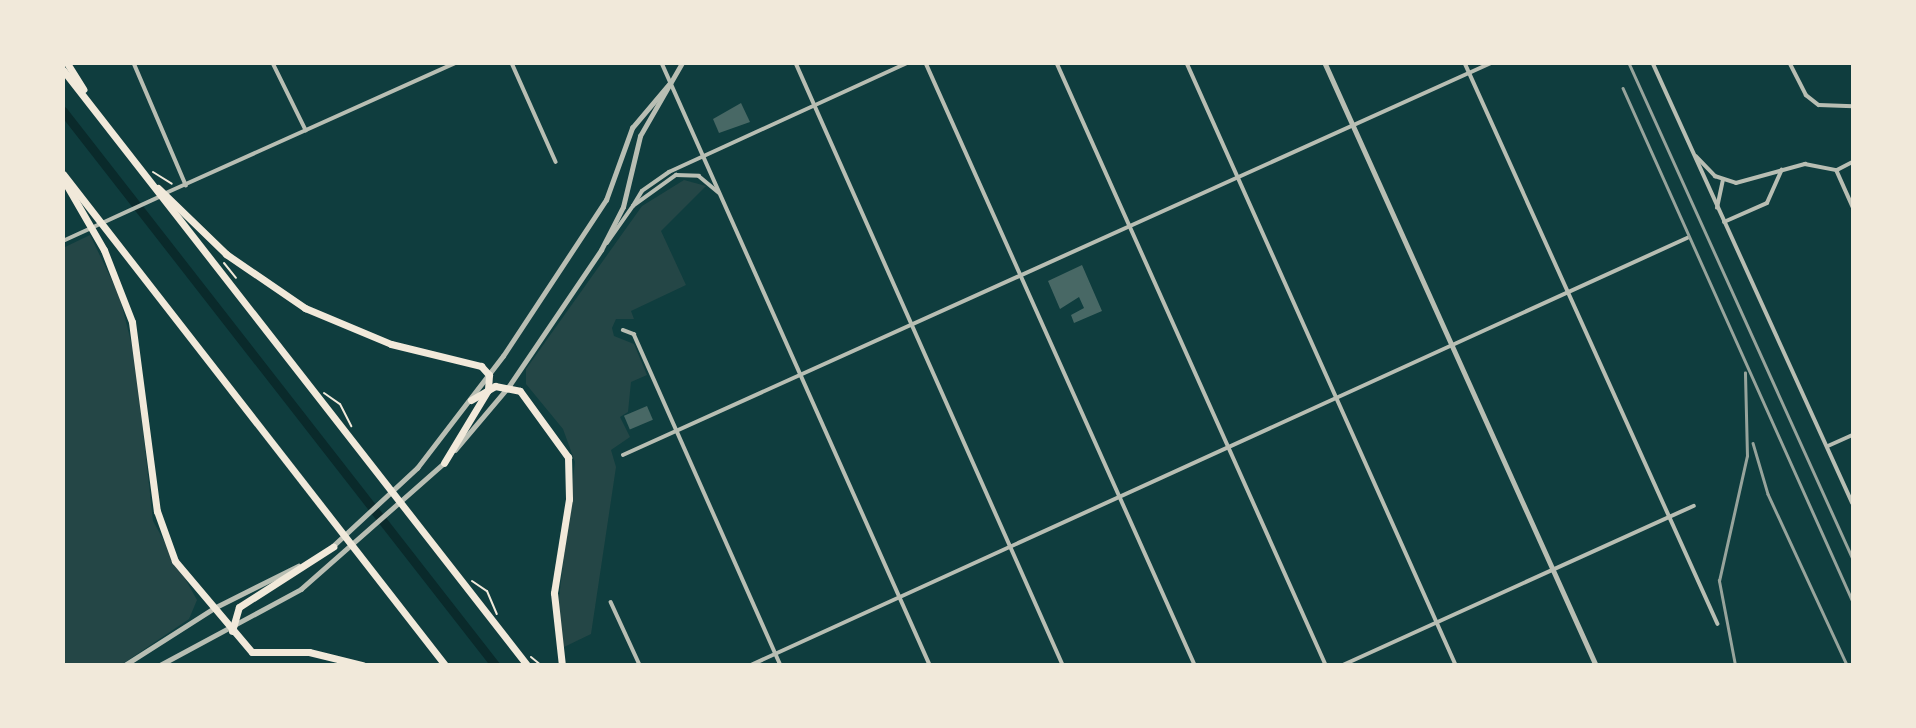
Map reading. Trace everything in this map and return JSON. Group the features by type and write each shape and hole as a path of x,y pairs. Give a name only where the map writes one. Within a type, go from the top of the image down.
{"highway":[{"path":"67,63 102,120"},
{"path":"63,71 527,665"},
{"path":"137,168 226,254 305,308 391,344 472,361 489,375 488,390 444,463"},
{"path":"63,177 116,276 137,343 161,530 176,561 232,632 252,652 309,652 362,665"},
{"path":"63,177 445,665"},
{"path":"471,400 488,390 509,386 550,426 568,457 555,635 562,665"},
{"path":"232,632 239,607 332,547"}],"street":[{"path":"134,63 186,185"},
{"path":"273,63 306,131"},
{"path":"63,241 455,63"},
{"path":"512,63 556,162"},
{"path":"662,63 930,665"},
{"path":"601,250 623,207 640,136 682,63"},
{"path":"796,63 1063,665"},
{"path":"160,665 232,632 301,589 357,544 444,463 509,386 601,250 655,181 703,155 906,63"},
{"path":"926,63 1195,665"},
{"path":"1057,63 1326,665"},
{"path":"1187,63 1456,665"},
{"path":"1325,63 1596,665"},
{"path":"1465,63 1566,293 1718,624"},
{"path":"623,455 1492,63"},
{"path":"1653,63 1695,154 1717,210 1853,503"},
{"path":"1790,63 1806,95 1819,105 1853,106"},
{"path":"125,665 214,608 332,547 392,495 471,400 602,208 632,128 670,83"},
{"path":"1695,154 1723,180 1746,182 1783,168 1805,164 1836,170 1853,162"},
{"path":"1724,222 1767,203 1783,168"},
{"path":"1836,170 1853,207"},
{"path":"633,206 676,175 699,176 720,193"},
{"path":"1717,210 1723,180"},
{"path":"751,665 1687,238"},
{"path":"623,330 634,334 781,665"},
{"path":"1828,446 1853,435"},
{"path":"1343,665 1694,506"},
{"path":"611,603 640,665"}],"shaded area":[{"path":"684,180 706,186 661,231 686,285 631,311 634,319 616,319 612,328 614,336 634,344 647,375 631,382 628,412 620,417 630,437 611,450 616,467 591,634 562,648 557,615 575,462 563,429 526,384 526,369 642,206"},
{"path":"90,235 119,295 135,357 153,521 197,600 189,619 121,665 63,665 63,248"}],"building":[{"path":"741,103 750,122 719,133 713,119"},
{"path":"1082,265 1102,311 1074,323 1071,315 1084,308 1079,297 1060,309 1048,281"},
{"path":"647,406 653,420 630,430 624,416"}],"waterway":[{"path":"63,111 495,665"}],"railway":[{"path":"1629,63 1853,559"},
{"path":"1623,88 1853,602"},
{"path":"1735,665 1719,581 1747,456 1745,373"},
{"path":"1753,443 1768,494 1847,665"}]}
